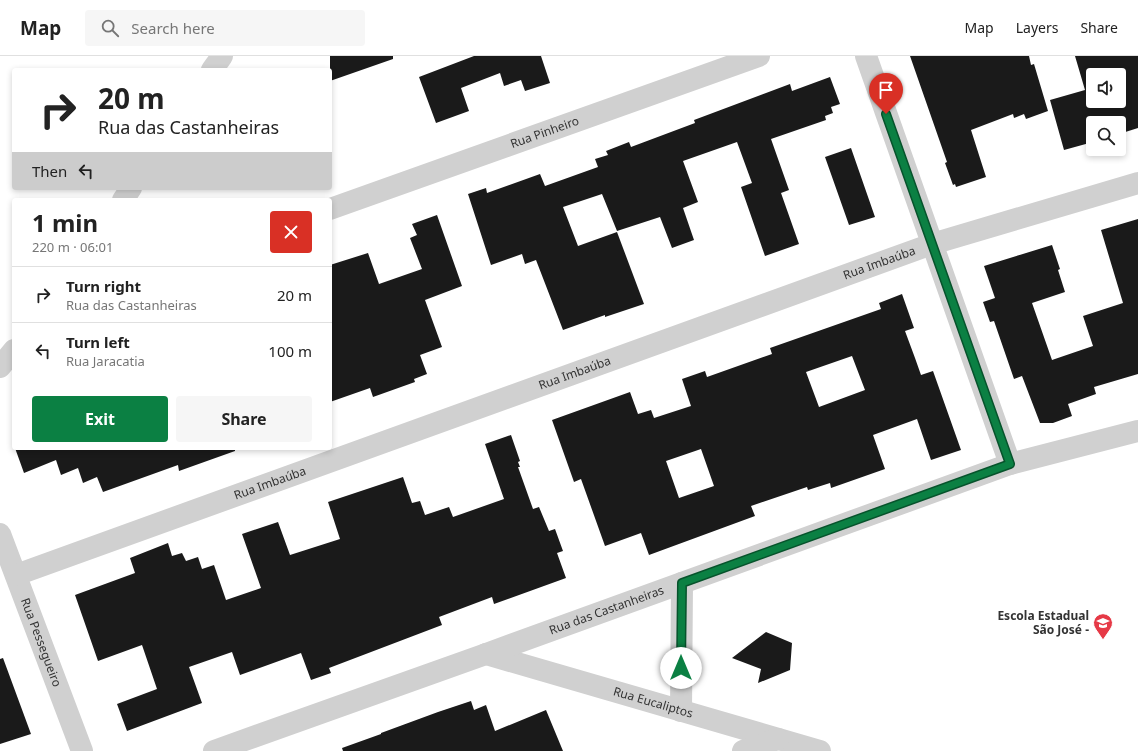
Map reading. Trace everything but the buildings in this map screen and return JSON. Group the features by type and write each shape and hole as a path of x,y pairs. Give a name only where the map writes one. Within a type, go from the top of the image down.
{"street":[{"path":"213,68 222,56"},
{"name":"Rua Pinheiro","path":"332,208 759,56"},
{"path":"866,56 1010,464"},
{"name":"Rua Imbaúba","path":"16,575 932,244 1138,183"},
{"path":"0,367 12,352"},
{"name":"Rua das Castanheiras","path":"214,751 1010,464 1138,431"},
{"name":"Rua Pessegueiro","path":"0,534 82,751"},
{"path":"681,711 682,583"},
{"name":"Rua Eucaliptos","path":"486,654 820,751"},
{"path":"743,751 778,739"}],"place":[{"name":"Escola Estadual São José -","path":"1103,640"}],"route":[{"path":"681,668 682,583 1010,464 886,114"}]}
